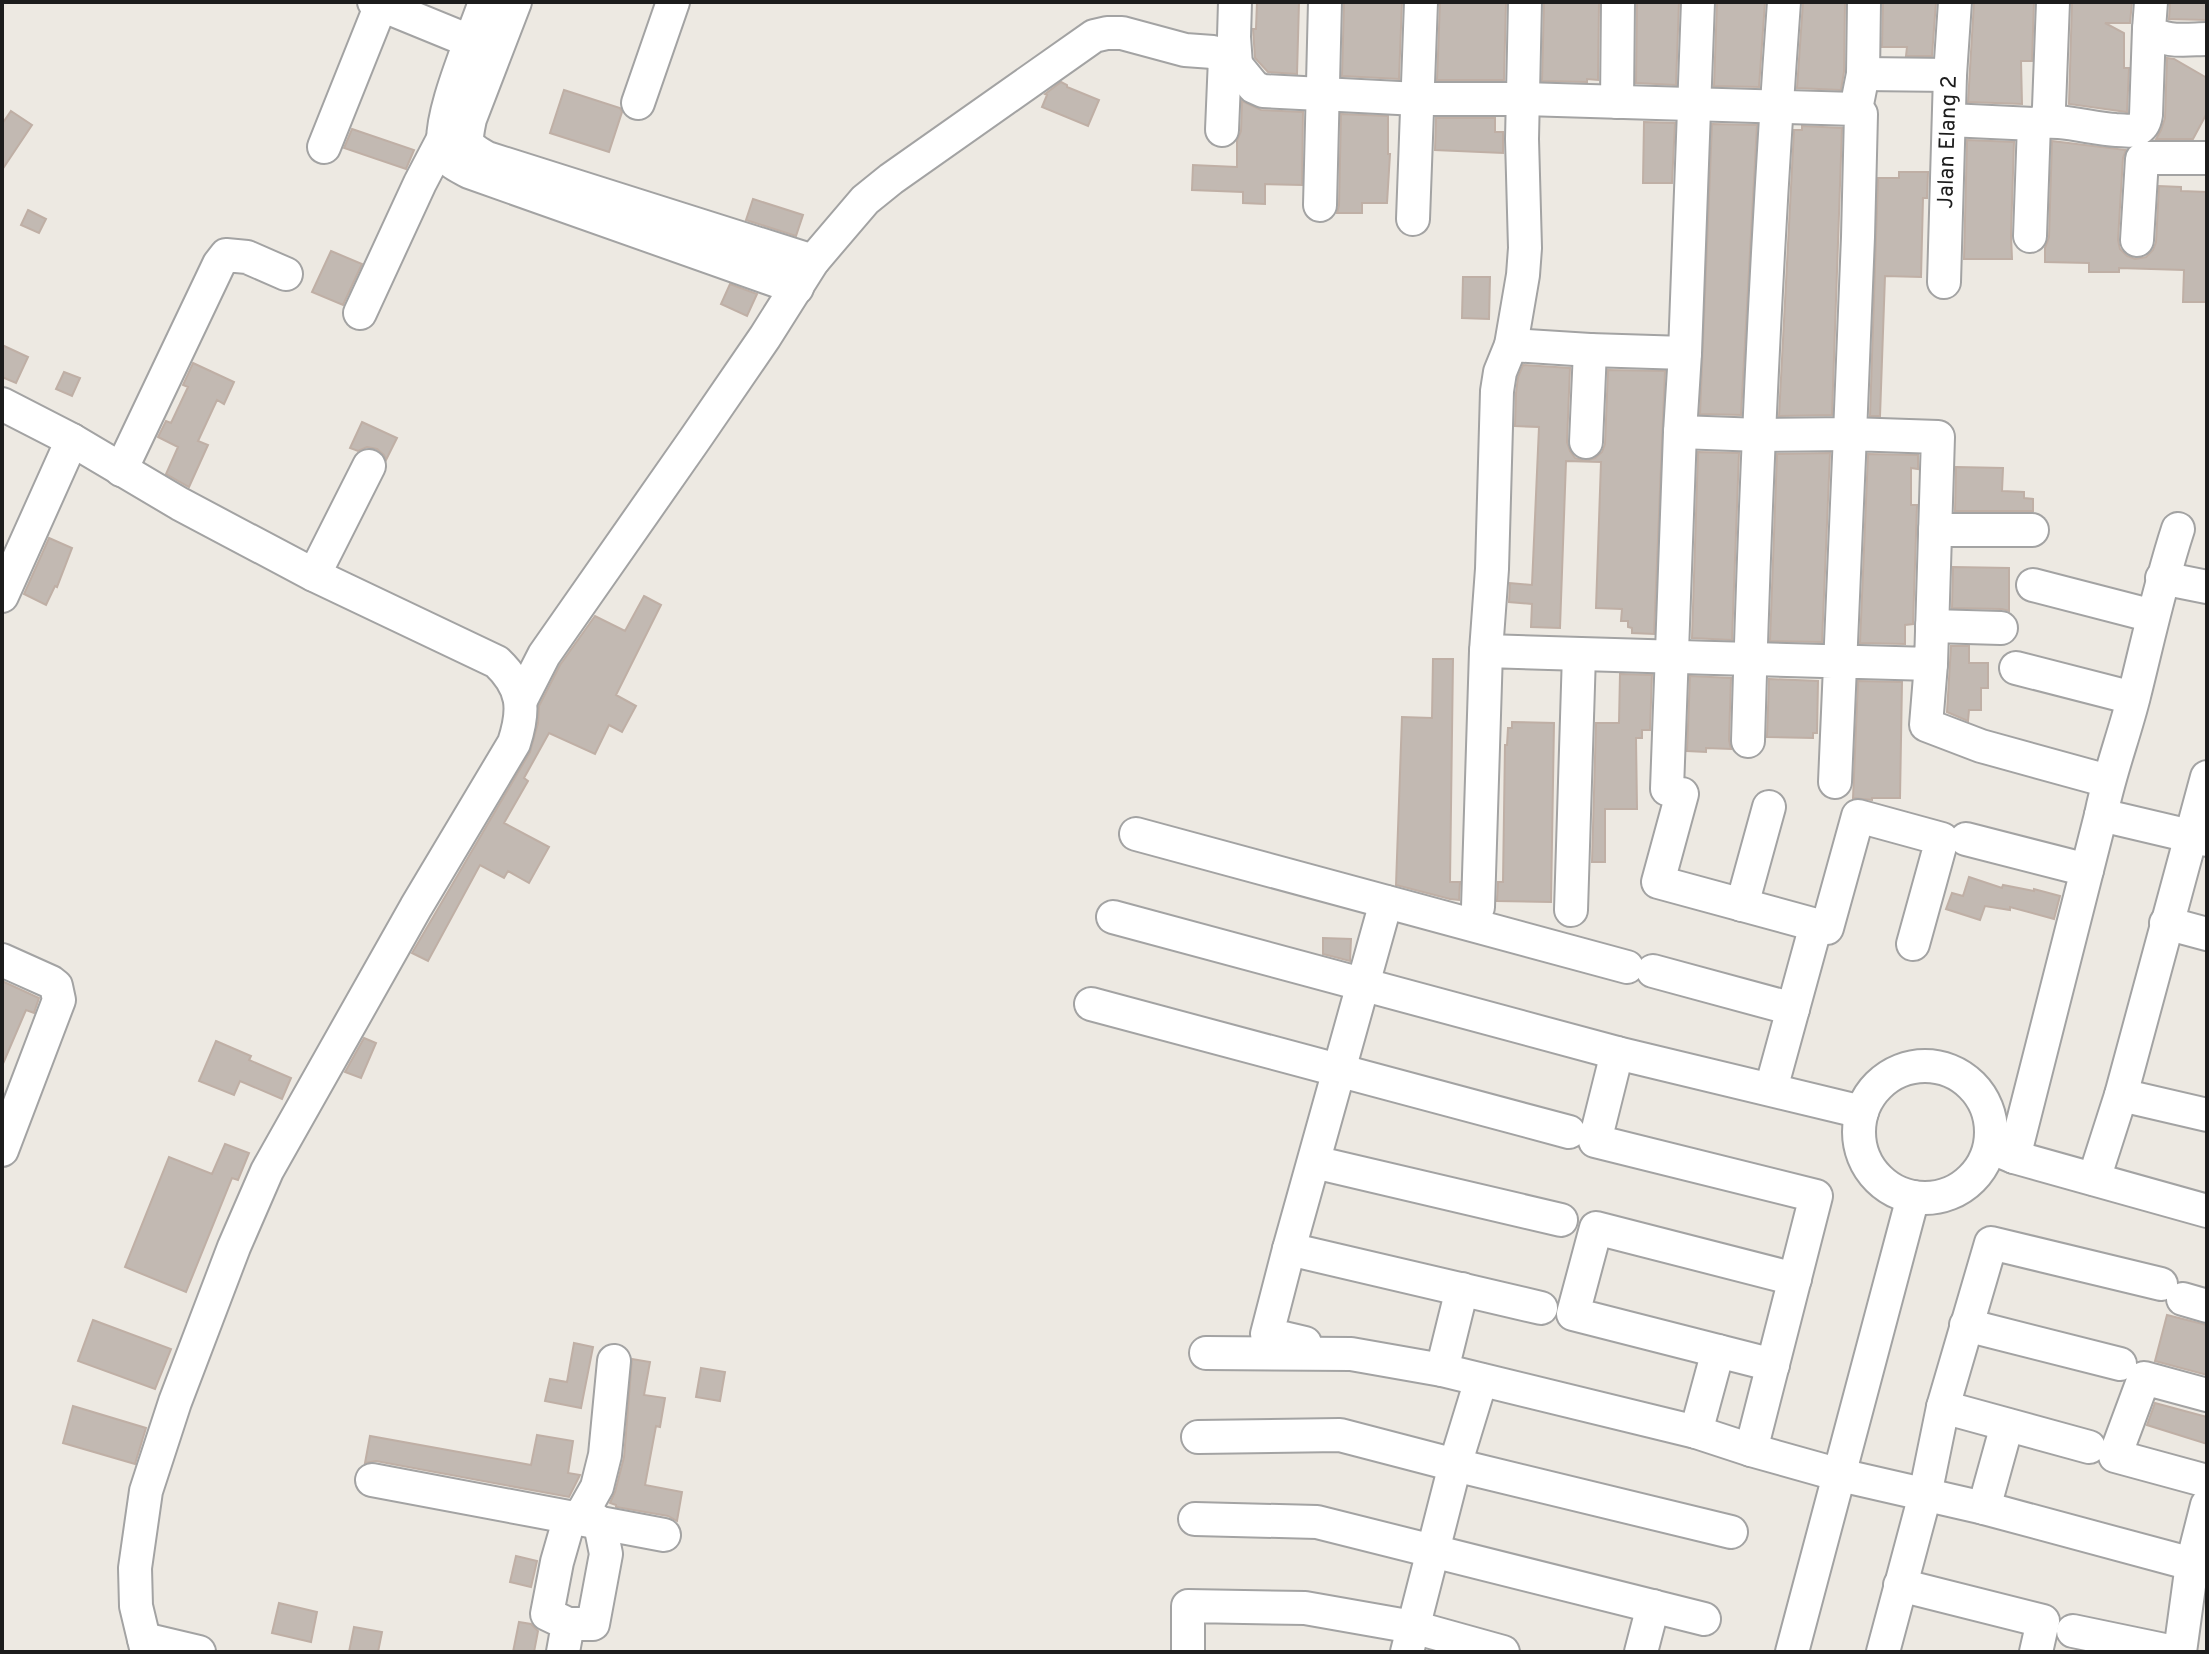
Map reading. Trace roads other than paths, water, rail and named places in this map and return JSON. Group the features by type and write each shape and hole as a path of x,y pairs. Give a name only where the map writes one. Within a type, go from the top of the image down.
{"street":[{"path":"484,47 485,2"},
{"path":"454,140 443,125 484,47 515,2"},
{"path":"638,103 673,2"},
{"path":"1222,130 1234,37 1235,2"},
{"path":"1320,205 1325,2"},
{"path":"1413,219 1421,2"},
{"path":"1478,907 1497,391 1504,359 1511,345 1525,248 1525,2"},
{"path":"1617,102 1618,2"},
{"path":"1698,2 1671,656 1674,792 1658,882 1827,928 1858,816 1942,839 1913,944"},
{"path":"1748,741 1760,435 1784,2"},
{"path":"1856,109 1863,74 1864,2"},
{"name":"Jalan Elang 2","path":"1944,282 1955,2"},
{"path":"2030,236 2039,123 2048,115 2049,107 2053,2"},
{"path":"324,147 379,3 484,47"},
{"path":"1949,120 2039,123 2130,131 2142,126 2146,115 2150,16"},
{"path":"2150,16 2154,34 2172,39 2207,39"},
{"path":"521,700 544,655 805,275 851,214 891,179 1094,36 1122,33 1185,50 1213,52 1231,62 1254,87 1263,91 1418,99 1845,108 1856,109 1861,114 1835,782"},
{"path":"1863,74 1950,75"},
{"path":"454,140 443,151 449,160 469,172 573,196 805,275"},
{"path":"360,313 420,183 454,140"},
{"path":"2137,240 2142,159 2207,158"},
{"path":"121,470 226,255 247,257 286,274"},
{"path":"1511,345 1685,353"},
{"path":"1586,442 1590,350"},
{"path":"2,404 314,575 497,662 508,673 521,700 522,712 514,743 416,907 267,1171 234,1247 170,1416 146,1491 135,1568 136,1606 146,1645 199,1652"},
{"path":"1680,432 1938,437 1931,664 1926,725 1981,746 2108,781"},
{"path":"2,596 72,440"},
{"path":"314,575 369,466"},
{"path":"2002,1152 1983,1099 1967,1081 1946,1069 1921,1066 1897,1072 1877,1086 1862,1112 1860,1145 1867,1163 1879,1179 1894,1191 1913,1197 1938,1197 1962,1188 2002,1152 2087,870 2162,578 2178,529"},
{"path":"1935,530 2032,530"},
{"path":"2162,578 2207,587"},
{"path":"2033,585 2153,616"},
{"path":"1932,626 2001,628"},
{"path":"1486,651 1931,664"},
{"path":"1571,910 1579,654"},
{"path":"2016,668 2133,698"},
{"path":"2094,1179 2121,1095 2166,923 2199,838 2207,777"},
{"path":"1742,905 1769,807"},
{"path":"2101,815 2199,838"},
{"path":"1136,834 1793,1009"},
{"path":"1966,839 2087,870"},
{"path":"1386,902 1267,1334 1351,1354 1442,1370 1696,1432 1840,1475 1984,1508 2192,1564"},
{"path":"1113,917 1617,1053 1862,1112"},
{"path":"2166,923 2207,934"},
{"path":"1771,1089 1816,925"},
{"path":"2,960 51,982 56,986 59,1000 2,1150"},
{"path":"1091,1004 1569,1132"},
{"path":"1617,1053 1595,1141 1816,1196 1751,1450"},
{"path":"2121,1095 2207,1115"},
{"path":"2002,1152 2207,1211"},
{"path":"1314,1162 1561,1220"},
{"path":"1792,1652 1913,1197"},
{"path":"1773,1365 1573,1314 1596,1228 1795,1279"},
{"path":"1883,1652 1925,1495 1943,1407 1991,1243 2184,1296"},
{"path":"1289,1249 1541,1308"},
{"path":"1442,1370 1462,1289"},
{"path":"1966,1325 2120,1364"},
{"path":"1696,1432 1718,1351"},
{"path":"1206,1353 1351,1354"},
{"path":"586,1518 606,1554 593,1624 566,1638 547,1614 567,1527 586,1518 597,1487 605,1455 614,1361"},
{"path":"2207,1395 2144,1378 2115,1456 2207,1481"},
{"path":"1410,1640 1455,1465 1481,1380"},
{"path":"1943,1407 2089,1447"},
{"path":"1984,1508 2007,1425"},
{"path":"1198,1437 1340,1435 1731,1532"},
{"path":"372,1480 664,1535"},
{"path":"2180,1652 2192,1564 2207,1505"},
{"path":"1195,1519 1317,1522 1704,1619"},
{"path":"1900,1585 2043,1621 2036,1652"},
{"path":"1188,1652 1188,1606 1305,1608 1410,1640 1503,1652"},
{"path":"1641,1652 1653,1606"},
{"path":"2073,1631 2174,1652"}]}
